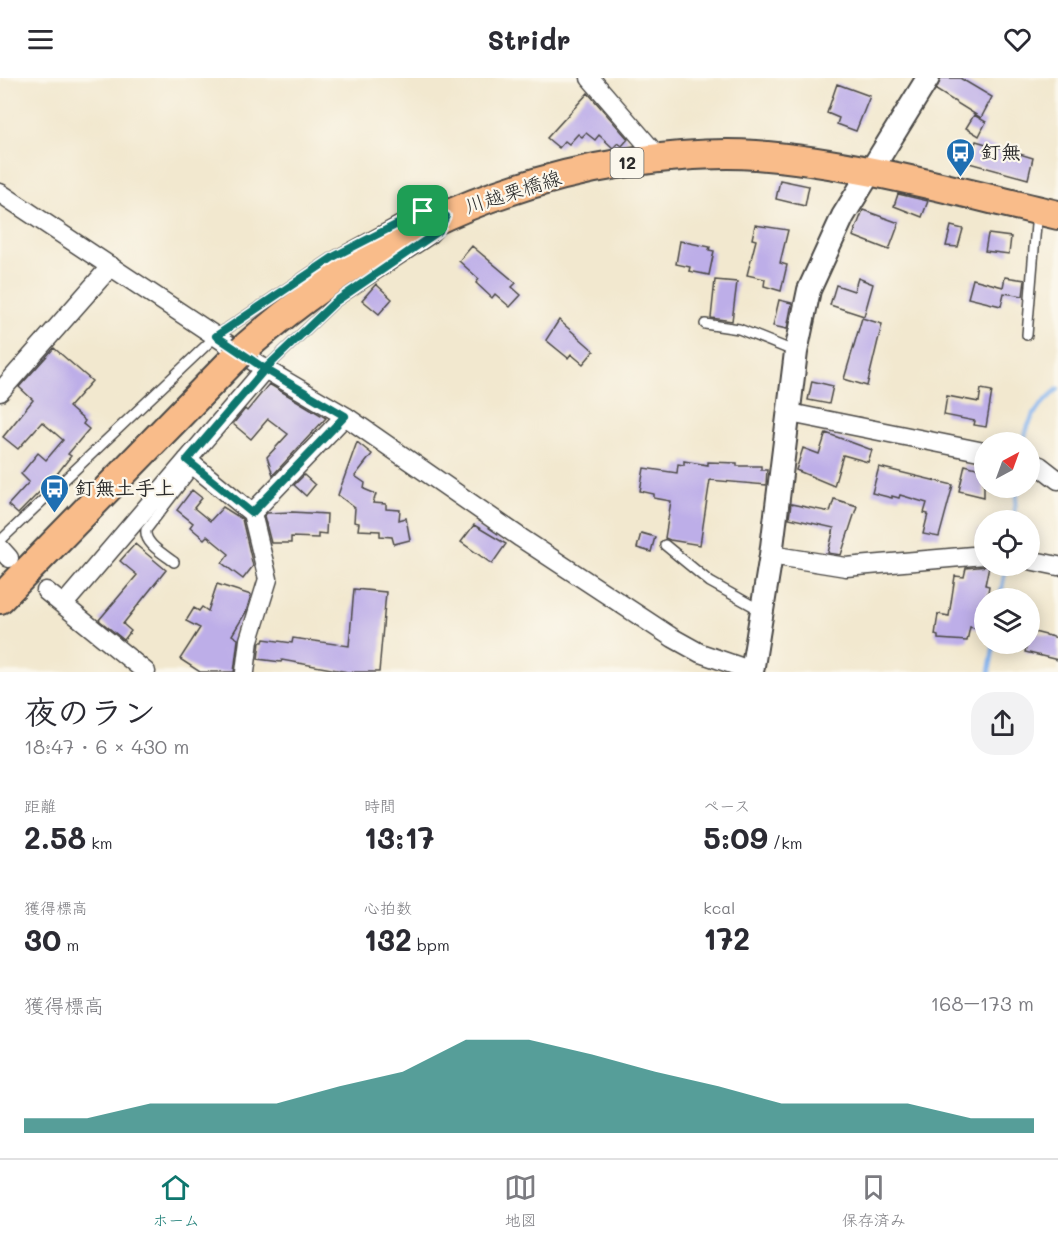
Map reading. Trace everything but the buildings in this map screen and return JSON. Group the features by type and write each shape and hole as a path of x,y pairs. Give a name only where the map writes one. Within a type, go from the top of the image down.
{"main road":[{"name":"川越栗橋線","path":"0,599 240,352 332,279 414,229 446,216 462,206 565,175 658,158 709,154 754,155 869,171 1048,213"}],"street":[{"path":"591,78 658,158"},
{"path":"0,193 265,369 345,416 511,532 673,638 699,653 752,671 771,555 796,352 809,290 821,260 869,171 928,78"},
{"path":"0,392 111,266"},
{"path":"64,604 265,369"},
{"path":"790,413 974,451"},
{"path":"252,513 345,416"},
{"path":"187,460 252,513 268,579 249,640 245,672"},
{"path":"1040,466 1058,480"},
{"path":"771,555 846,567 974,556"},
{"path":"1040,562 1058,566"},
{"path":"46,591 146,672"}],"lane":[{"path":"3,549 216,336 304,275 364,238 423,211 446,216 439,231 431,239 335,302 265,369"},
{"path":"1027,335 1048,213"},
{"path":"705,324 739,329 796,352"},
{"path":"174,562 145,536 146,530 189,474 187,460"},
{"path":"665,545 710,582 762,611"}],"waterway":[{"path":"1026,432 1035,412 1058,389"},
{"path":"1015,510 1016,498"},
{"path":"1002,588 1004,576"},
{"path":"989,672 992,654"}],"place":[{"name":"釘無","path":"960,178"},
{"name":"釘無土手上","path":"54,514"}],"route":[{"path":"423,211 364,238 304,275 216,336 265,369 187,460 252,513 345,416 265,369 309,324 349,291 431,239 439,231 446,216 423,211"}]}
